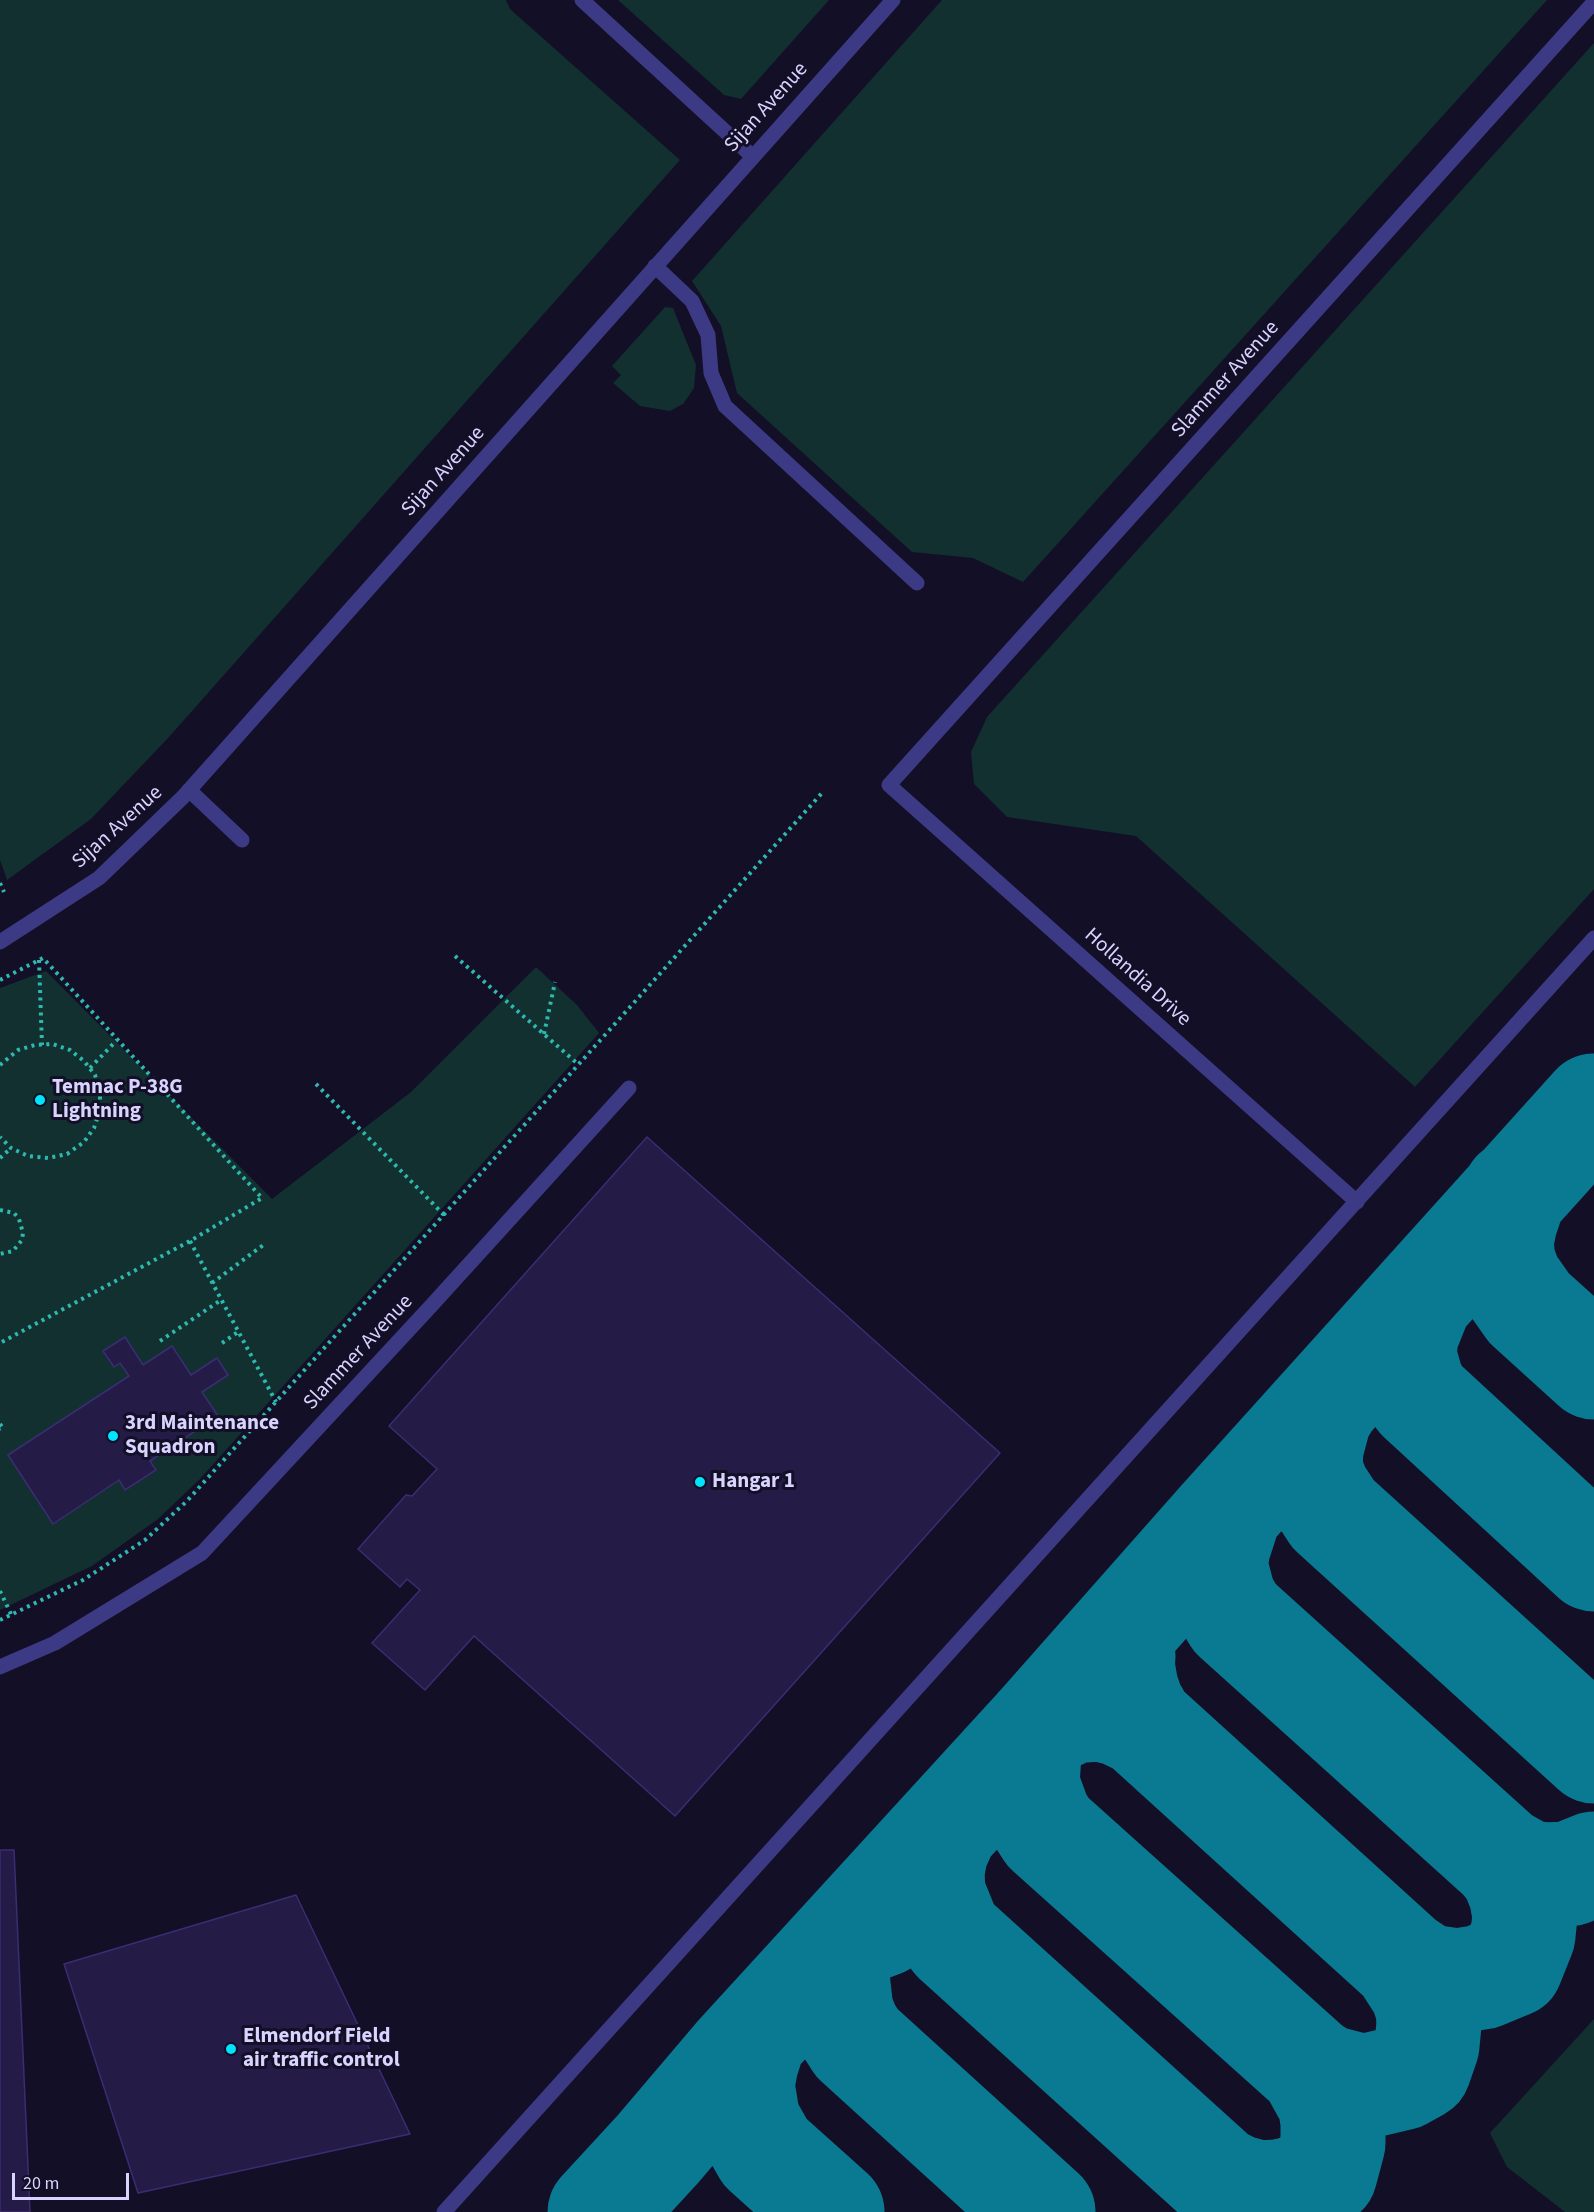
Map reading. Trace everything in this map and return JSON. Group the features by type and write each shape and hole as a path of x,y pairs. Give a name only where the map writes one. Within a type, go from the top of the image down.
{"street":[{"path":"582,0 752,156"},
{"name":"Sijan Avenue","path":"0,942 99,878 189,790 893,0"},
{"name":"Slammer Avenue","path":"889,785 1594,2"},
{"path":"655,266 692,301 708,335 711,373 725,406 917,583"},
{"name":"Hollandia Drive","path":"889,785 1357,1202"},
{"path":"189,790 242,840"},
{"path":"444,2212 1594,938"},
{"name":"Slammer Avenue","path":"0,1667 55,1643 202,1553 629,1088"}],"path":[{"path":"0,1620 83,1580 145,1540 187,1501 822,793"},
{"path":"0,883 4,892"},
{"path":"455,956 579,1065"},
{"path":"0,980 43,958 262,1198 190,1241 0,1343"},
{"path":"39,960 42,1045"},
{"path":"544,1034 555,982"},
{"path":"90,1068 117,1040"},
{"path":"0,1065 18,1050 35,1045 53,1044 70,1050 90,1068 100,1093 100,1110 94,1128 84,1142 68,1154 48,1158 28,1156 10,1148 0,1137"},
{"path":"316,1084 444,1215"},
{"path":"0,1158 10,1148"},
{"path":"0,1210 14,1213 19,1219 23,1233 22,1240 13,1251 0,1254"},
{"path":"190,1241 276,1402"},
{"path":"212,1283 266,1243"},
{"path":"160,1341 221,1300"},
{"path":"222,1343 238,1332"},
{"path":"0,1424 3,1428 0,1429"},
{"path":"0,1591 11,1614"}],"green space":[{"path":"0,0 506,0 510,9 680,160 169,737 91,819 7,880 0,860"},
{"path":"618,0 829,0 741,99 724,95"},
{"path":"942,0 1547,0 1023,582 973,558 912,552 737,393 721,326 692,281"},
{"path":"1594,43 1594,889 1415,1087 1136,836 1007,817 974,784 971,752 987,717"},
{"path":"665,307 673,308 696,365 694,388 683,404 670,411 640,406 613,383 621,375 612,366"},
{"path":"536,967 577,1005 599,1033 200,1479 158,1519 92,1566 0,1610 0,988 46,971 272,1199 411,1092","holes":["124,1337 143,1365 172,1346 191,1375 217,1358 228,1375 202,1392 218,1416 150,1461 156,1471 126,1490 119,1480 53,1524 8,1455 129,1376 120,1363 114,1367 104,1351"]},
{"path":"1594,2019 1594,2212 1565,2212 1507,2167 1490,2133"}],"building":[{"name":"Hangar 1","path":"647,1137 1000,1453 675,1816 474,1636 425,1690 372,1643 420,1590 407,1579 400,1587 358,1549 406,1495 412,1496 437,1469 389,1426"},
{"name":"3rd Maintenance Squadron","path":"125,1337 143,1365 172,1346 191,1375 217,1358 228,1375 202,1392 218,1416 150,1461 156,1470 125,1490 119,1480 53,1524 8,1455 129,1376 120,1363 114,1367 103,1351"},
{"path":"0,1850 14,1850 30,2212 0,2212"},
{"name":"Elmendorf Field air traffic control","path":"296,1895 410,2134 138,2193 64,1964"}],"taxiway":[{"path":"600,2212 658,2149 737,2056 1038,1727 1220,1521 1594,1106"},
{"path":"1515,1192 1501,1242 1503,1261 1510,1281 1529,1308 1594,1367"},
{"path":"1420,1300 1406,1335 1404,1356 1411,1381 1419,1398 1594,1559"},
{"path":"1325,1407 1320,1414 1311,1448 1310,1470 1318,1491 1333,1514 1594,1751"},
{"path":"1230,1510 1218,1547 1215,1566 1224,1600 1235,1618 1501,1858 1526,1872 1543,1875 1569,1874 1594,1864"},
{"path":"1123,1656 1122,1665 1126,1688 1132,1706 1143,1725 1404,1962 1419,1972 1429,1977 1457,1981 1482,1977 1511,1965 1523,1935 1525,1915 1521,1893 1512,1871 1501,1858"},
{"path":"1142,1724 1121,1714 1100,1709 1073,1711 1038,1727 1029,1753 1027,1785 1039,1818 1048,1832 1311,2068 1325,2077 1363,2087 1401,2078 1419,2068 1427,2045 1428,2009 1422,1990 1404,1962"},
{"path":"946,1828 936,1850 932,1871 933,1894 948,1931 955,1940 1218,2178 1236,2187 1258,2193 1297,2188 1325,2173 1333,2143 1333,2122 1330,2102 1311,2068"},
{"path":"883,1924 844,1939 837,1976 841,2011 848,2029 857,2043 1043,2212"},
{"path":"754,2038 742,2085 748,2122 765,2152 832,2212"}],"place":[{"name":"Temnac P-38G Lightning","path":"40,1100"},
{"name":"3rd Maintenance Squadron","path":"113,1436"},
{"name":"Hangar 1","path":"700,1482"},
{"name":"Elmendorf Field air traffic control","path":"231,2049"}]}
